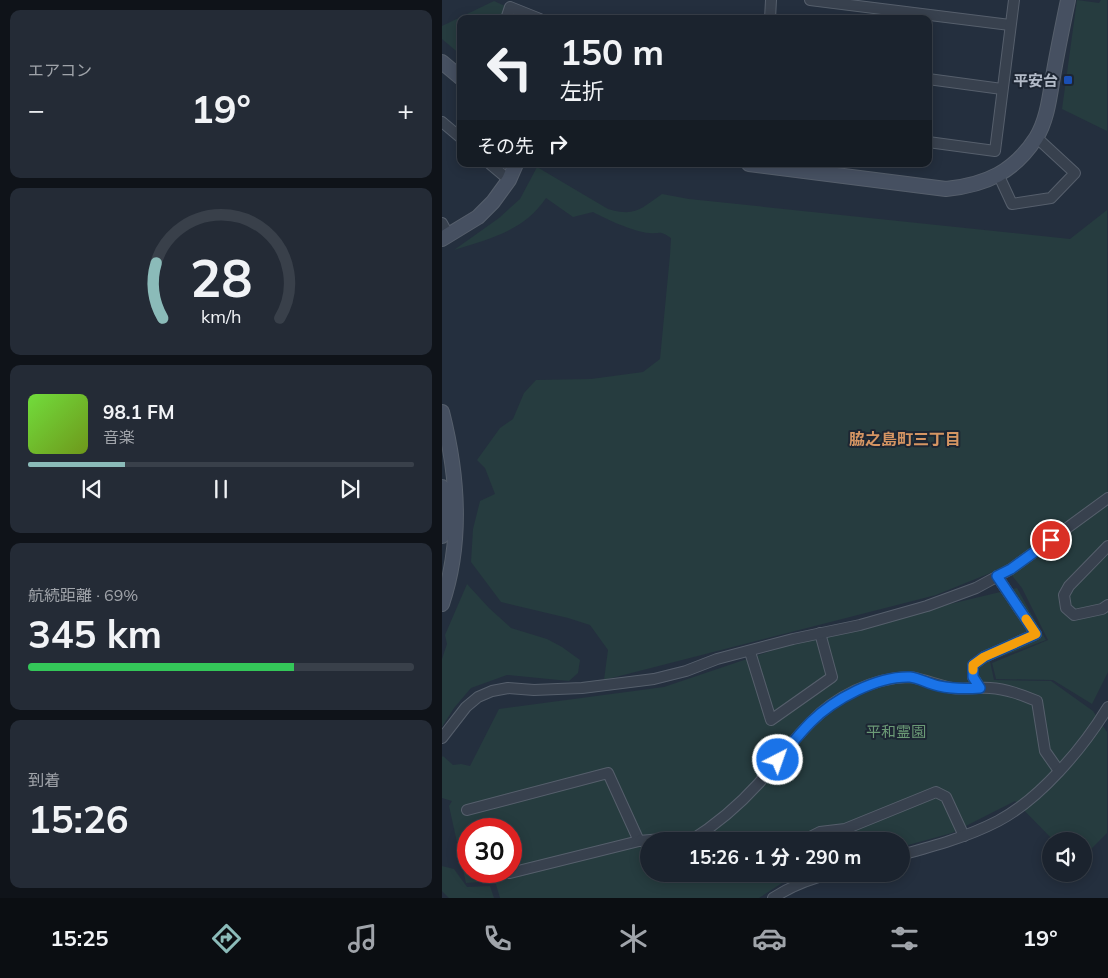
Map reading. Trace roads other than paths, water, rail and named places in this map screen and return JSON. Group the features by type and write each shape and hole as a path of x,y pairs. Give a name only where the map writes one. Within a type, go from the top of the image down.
{"street":[{"path":"770,15 772,0"},
{"path":"810,0 930,15"},
{"path":"932,143 995,151 1014,0"},
{"path":"774,167 946,189 958,188 999,176 1021,156 1036,137 1044,118 1068,0"},
{"path":"507,15 510,7 530,15"},
{"path":"932,15 1010,25"},
{"path":"442,62 457,75"},
{"path":"932,80 1002,89"},
{"path":"442,122 457,135"},
{"path":"999,176 1012,204 1051,198 1075,173 1036,137"},
{"path":"494,167 509,180"},
{"path":"442,223 446,237 478,217 493,202 509,180 515,167"},
{"path":"442,412 453,463 457,525 452,560 442,604"},
{"path":"442,487 442,536"},
{"path":"442,738 466,707 478,697 492,691 508,688 534,690 582,688 654,679 686,671 717,659 750,652 793,639 860,625 928,606 976,588 1011,569 1108,498"},
{"path":"1108,546 1069,586 1064,595 1066,608 1074,614 1102,609 1108,605"},
{"path":"980,688 973,677 973,665 984,657 1036,634 997,576"},
{"path":"750,652 771,720 832,677 820,633"},
{"path":"704,832 757,785 811,722 827,708 854,692 882,680 910,677 938,686 964,690 989,688 1013,691 1037,701 1045,750 1059,771"},
{"path":"910,852 964,836 998,821 1025,804 1059,771 1099,722 1108,707"},
{"path":"467,810 608,773 639,841 522,870"},
{"path":"820,832 845,829 936,792 946,797 964,836"},
{"path":"773,898 804,882"}],"place":[{"name":"平安台","path":"1068,80"}],"district":[{"name":"脇之島町三丁目","path":"905,439"}],"park label":[{"name":"平和霊園","path":"896,731"}]}
